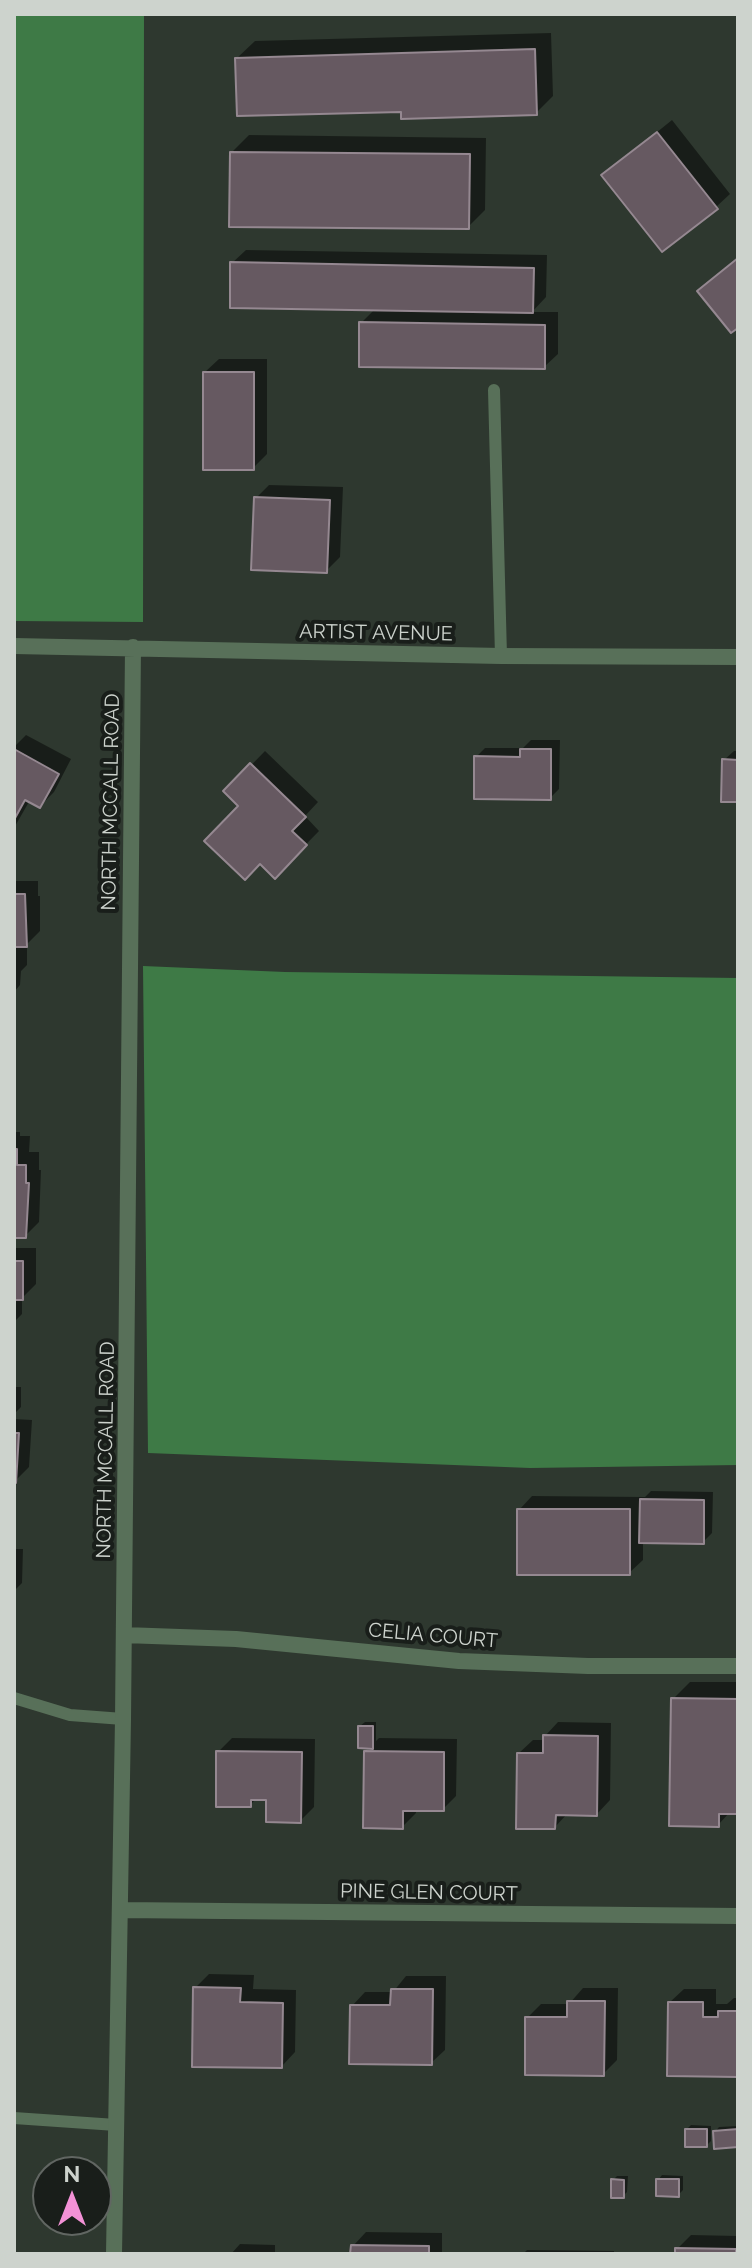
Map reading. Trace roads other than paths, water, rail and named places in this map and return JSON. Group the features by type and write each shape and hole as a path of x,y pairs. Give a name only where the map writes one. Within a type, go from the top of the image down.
{"street":[{"name":"ARTIST AVENUE","path":"14,646 501,656 738,657"},
{"name":"NORTH MCCALL ROAD","path":"114,2254 121,1910 133,647"},
{"name":"CELIA COURT","path":"124,1635 251,1640 459,1661 588,1666 738,1666"},
{"name":"PINE GLEN COURT","path":"121,1910 738,1916"}],"lane":[{"path":"494,390 501,656"},
{"path":"14,1698 70,1715 123,1719"},
{"path":"14,2118 116,2125"}]}
